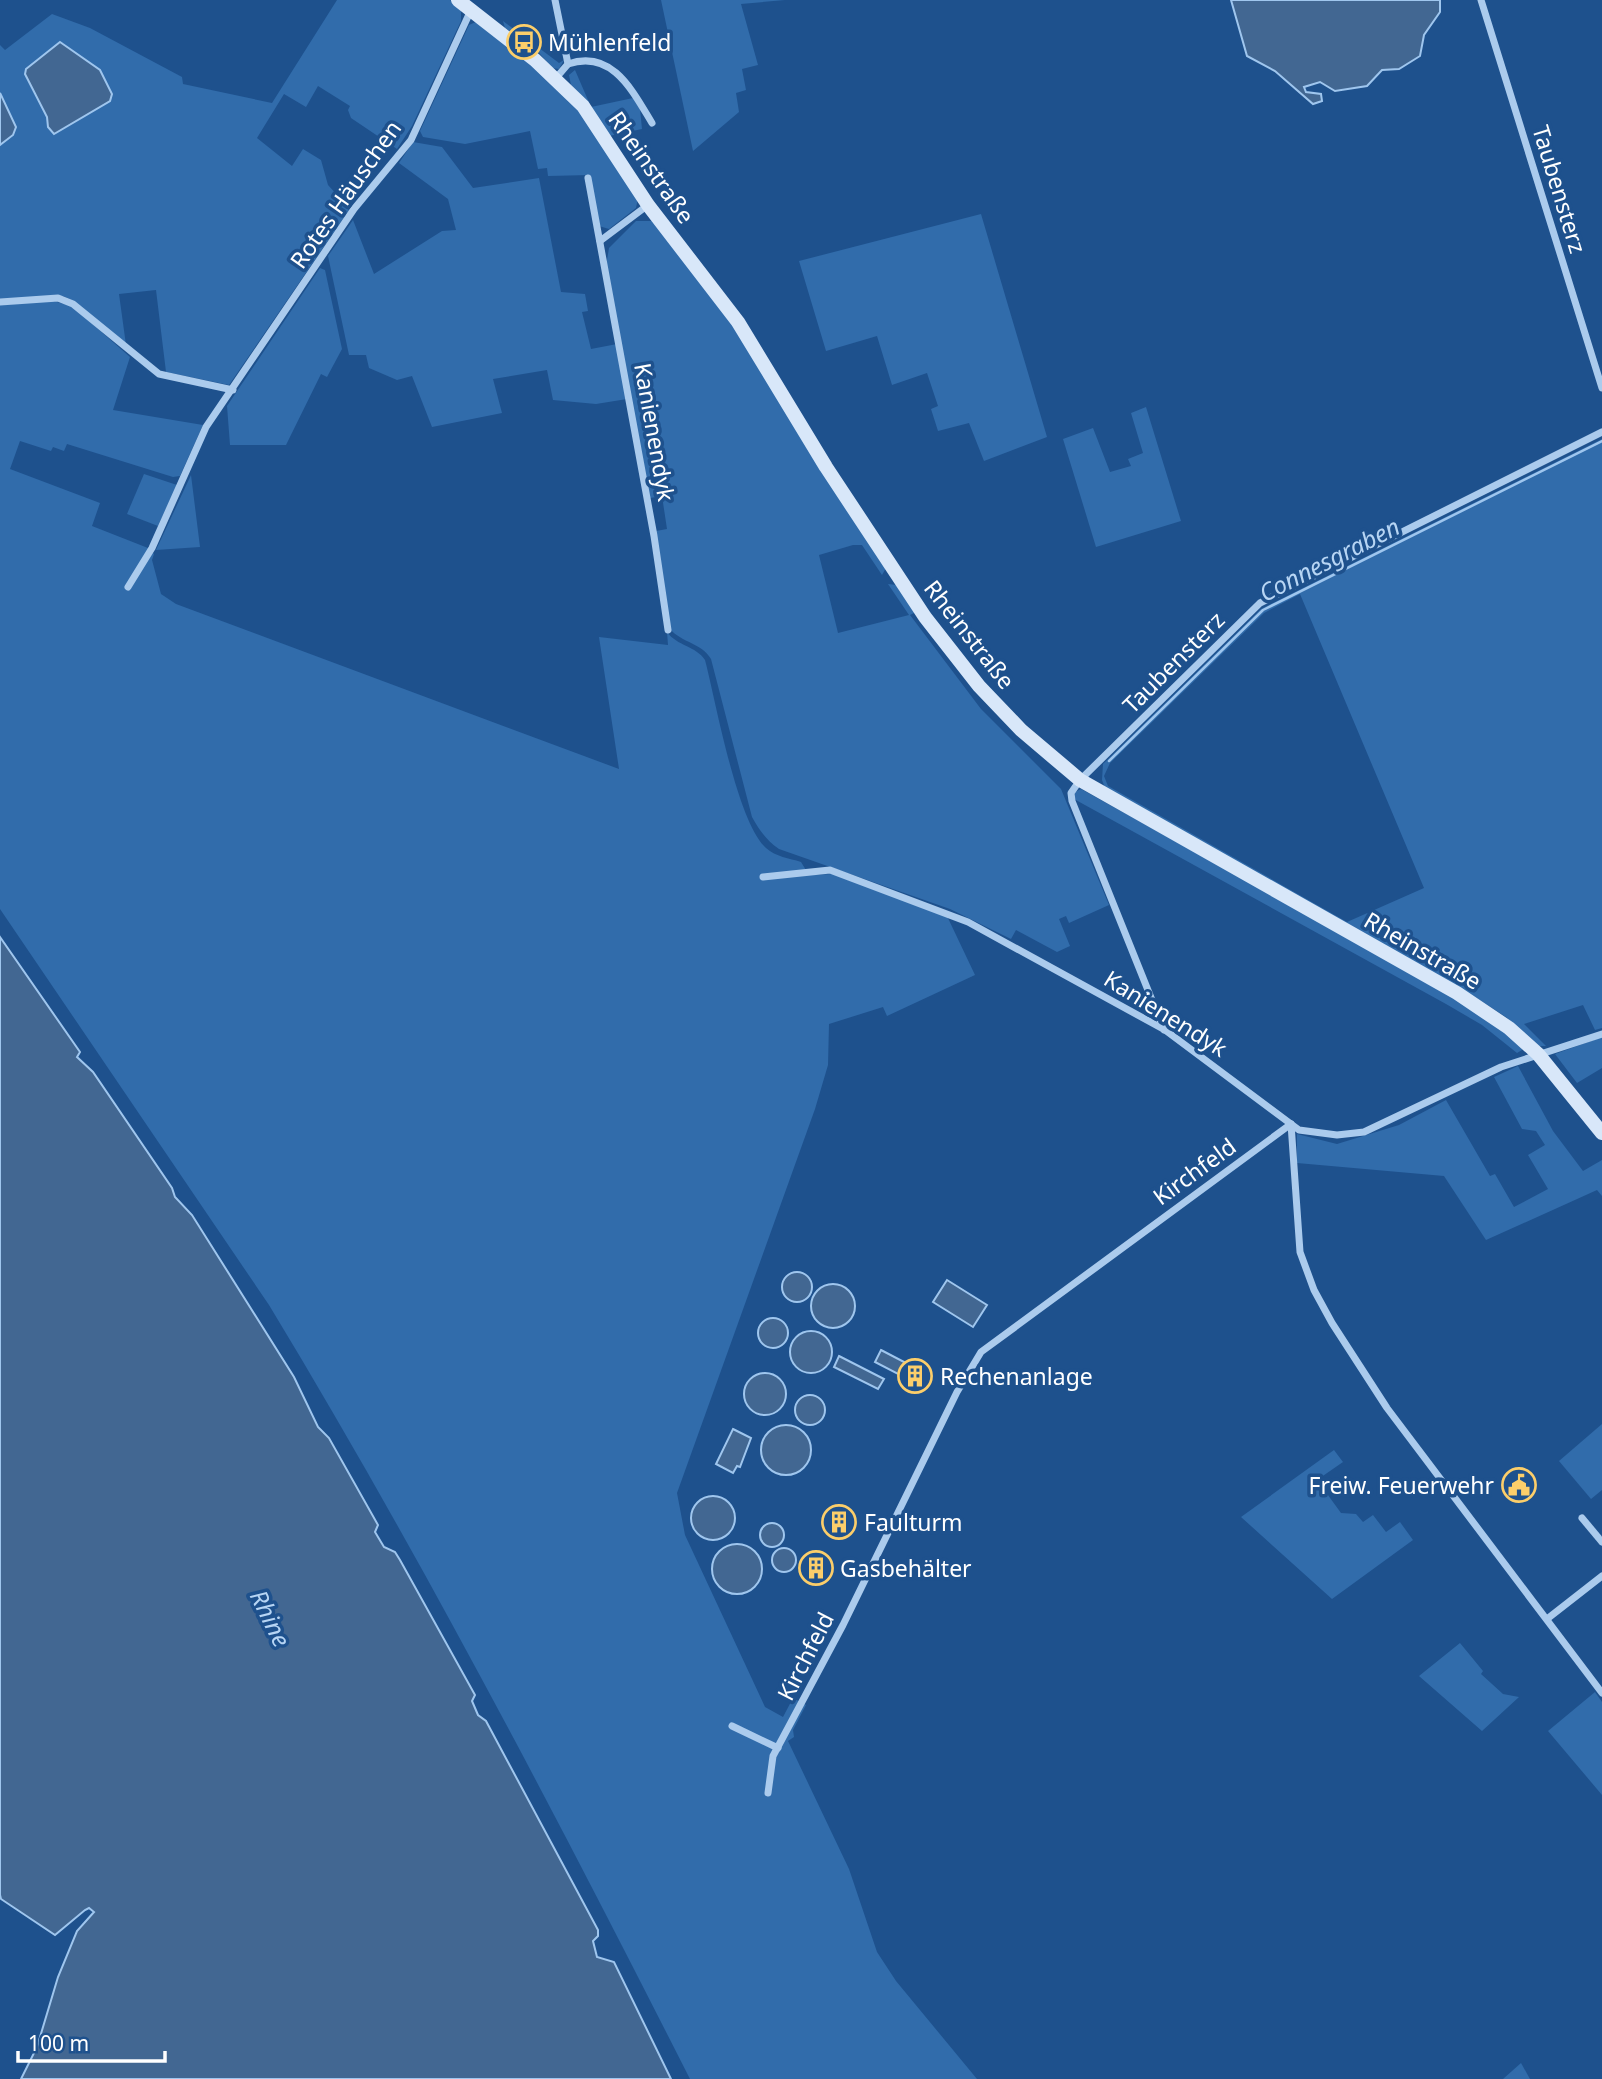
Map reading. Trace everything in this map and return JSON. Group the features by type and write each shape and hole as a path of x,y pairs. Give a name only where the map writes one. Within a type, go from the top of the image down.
{"main road":[{"name":"Rheinstraße","path":"458,0 556,78 583,106 648,205 738,322 826,467 925,617 987,695 1021,730 1080,780 1457,993 1509,1028 1538,1054 1602,1133"}],"street":[{"path":"555,0 568,64"},
{"name":"Taubensterz","path":"1482,0 1602,388"},
{"name":"Rotes Häuschen","path":"128,587 152,548 206,426 354,209 411,140 471,10"},
{"path":"556,78 568,64 585,58 597,60 631,88 652,122"},
{"name":"Kanienendyk","path":"588,178 654,536 668,630"},
{"path":"600,242 648,205"},
{"path":"0,302 58,298 73,304 159,374 233,390"},
{"name":"Taubensterz","path":"1080,780 1260,603 1602,432"},
{"path":"1080,780 1071,793 1072,801 1165,1030"},
{"name":"Kanienendyk","path":"763,877 830,870 887,889 995,935 1165,1030 1299,1130 1337,1135 1364,1132 1501,1067 1602,1034"},
{"path":"1291,1124 1300,1252 1314,1290 1360,1369 1387,1408 1602,1693"},
{"name":"Kirchfeld","path":"768,1793 773,1756 843,1625 957,1392 981,1352 1291,1124"},
{"path":"1582,1518 1602,1542"},
{"path":"1548,1619 1602,1576"},
{"path":"732,1726 778,1748"}],"shaded area":[{"path":"337,0 450,0 461,8 461,21 412,126 397,149 351,118 348,110 350,106 318,86 306,107 284,94 257,138 292,166 303,149 321,160 328,185 339,197 337,201 349,210 229,385 166,372 156,290 119,294 126,345 74,301 63,296 0,299 0,45 5,50 52,14 90,28 182,77 183,84 272,103","holes":["63,43 80,59 93,64 48,127 47,117 26,78"]},
{"path":"661,0 785,0 741,4 758,65 742,69 746,90 736,93 739,112 693,151"},
{"path":"478,21 535,65 576,107 638,198 636,208 609,229 599,226 590,175 548,176 547,168 538,169 530,131 465,144 423,137 420,131 469,25"},
{"path":"503,21 559,63 564,60 559,69 552,68 535,48 505,28"},
{"path":"575,70 591,107 633,98 640,109 642,129 609,136 571,85 569,75"},
{"path":"413,142 442,147 473,188 539,178 561,292 585,294 588,311 582,312 591,349 617,344 627,399 596,404 553,400 547,370 493,379 502,413 432,427 412,376 397,380 369,368 366,355 349,355 328,256 353,220 374,274 442,231 456,230 448,199 399,163"},
{"path":"981,214 1047,437 984,461 969,423 938,431 931,409 938,406 927,373 892,385 877,336 826,351 799,261"},
{"path":"636,221 654,221 727,315 886,568 882,575 862,545 819,555 838,633 909,615 888,584 897,585 916,612 910,615 981,709 1061,789 1109,905 1069,923 1066,916 1059,919 1070,946 1057,952 1016,930 1011,939 950,909 779,849 767,839 752,817 711,659 670,629 656,531 667,529 662,496 650,498 606,266 609,248"},
{"path":"320,268 325,270 342,349 327,377 321,374 286,445 230,445 227,406"},
{"path":"53,301 72,306 130,357 113,410 203,425 180,476 173,477 67,444 64,451 53,447 51,451 20,441 10,469 100,503 92,526 148,548 154,554 152,560 161,594 176,604 619,769 599,637 668,645 667,632 705,660 737,788 746,814 766,848 801,862 809,875 833,874 947,916 975,975 887,1016 883,1007 829,1024 828,1065 815,1109 677,1493 685,1535 765,1707 783,1717 793,1698 806,1705 793,1730 794,1737 788,1741 849,1869 877,1952 896,1981 977,2079 690,2079 487,1688 380,1495 269,1305 0,909 0,305"},
{"path":"1146,407 1181,521 1096,547 1063,439 1093,428 1110,472 1131,466 1128,459 1143,453 1131,413"},
{"path":"1602,439 1602,1028 1595,1030 1583,1005 1524,1024 1546,1046 1538,1046 1506,1017 1475,997 1105,788 1102,780 1103,764 1261,609","holes":["1300,594 1424,888 1347,922 1108,786 1104,776 1110,763 1264,613"]},
{"path":"144,474 177,485 158,526 127,514"},
{"path":"191,475 200,547 156,550"},
{"path":"1081,789 1451,994 1521,1042 1522,1050 1517,1053 1482,1025 1446,1004 1074,799 1075,792"},
{"path":"1602,1037 1602,1068 1577,1083 1555,1054"},
{"path":"1518,1066 1553,1131 1583,1171 1602,1160 1602,1196 1597,1190 1486,1240 1444,1176 1297,1163 1297,1134 1337,1144 1399,1125 1446,1100 1490,1176 1495,1174 1514,1207 1548,1189 1528,1155 1545,1145 1536,1131 1522,1129 1494,1077"},
{"path":"1602,1424 1602,1490 1591,1499 1559,1461"},
{"path":"1334,1450 1343,1462 1317,1480 1341,1513 1356,1514 1363,1522 1373,1515 1386,1532 1400,1522 1413,1540 1332,1599 1241,1517"},
{"path":"1460,1643 1483,1671 1481,1674 1503,1694 1519,1697 1482,1731 1419,1676"},
{"path":"1595,1692 1602,1702 1602,1795 1548,1731"},
{"path":"1521,2063 1530,2079 1503,2079"}],"water":[{"path":"1231,0 1440,0 1440,12 1424,35 1420,56 1399,69 1382,70 1367,86 1335,91 1320,82 1304,87 1306,92 1321,94 1322,101 1313,104 1275,71 1247,56"},
{"path":"60,42 100,70 112,94 110,101 54,134 48,127 47,117 25,74 26,69"},
{"path":"0,93 16,127 13,135 0,145"},
{"name":"Rhine","path":"0,937 80,1052 77,1057 93,1072 172,1188 175,1197 192,1215 294,1377 318,1427 329,1438 378,1525 375,1532 384,1547 395,1552 400,1560 475,1695 472,1701 478,1715 486,1721 598,1930 598,1936 593,1941 597,1957 614,1962 671,2079 21,2079 37,2047 58,1977 77,1931 94,1912 89,1908 85,1910 55,1935 1,1899 0,1895"},
{"path":"797,1272 808,1276 812,1287 808,1298 797,1302 786,1298 782,1287 786,1276"},
{"path":"947,1280 987,1305 973,1327 933,1302"},
{"path":"833,1284 849,1290 855,1306 849,1322 833,1328 817,1322 811,1306 817,1290"},
{"path":"773,1318 784,1322 788,1333 784,1344 773,1348 762,1344 758,1333 762,1322"},
{"path":"811,1331 826,1337 832,1352 826,1367 811,1373 796,1367 790,1352 796,1337"},
{"path":"881,1350 906,1363 900,1375 875,1362"},
{"path":"839,1356 884,1379 878,1389 834,1367"},
{"path":"765,1373 780,1379 786,1394 780,1409 765,1415 750,1409 744,1394 750,1379"},
{"path":"810,1395 821,1399 825,1410 821,1421 810,1425 799,1421 795,1410 799,1399"},
{"path":"786,1425 804,1432 811,1450 804,1468 786,1475 768,1468 761,1450 768,1432"},
{"path":"733,1429 751,1438 740,1467 737,1466 733,1473 716,1464"},
{"path":"713,1496 728,1503 735,1518 728,1533 713,1540 698,1533 691,1518 698,1503"},
{"path":"772,1523 781,1526 784,1535 781,1544 772,1547 763,1544 760,1535 763,1526"},
{"path":"737,1544 755,1551 762,1569 755,1587 737,1594 719,1587 712,1569 719,1551"},
{"path":"784,1548 793,1551 796,1560 793,1569 784,1572 775,1569 772,1560 775,1551"}],"waterway":[{"name":"Connesgraben","path":"1109,761 1263,610 1602,441"}],"place":[{"name":"Mühlenfeld","path":"524,42"},
{"name":"Rechenanlage","path":"915,1376"},
{"name":"Freiw. Feuerwehr","path":"1519,1485"},
{"name":"Faulturm","path":"839,1522"},
{"name":"Gasbehälter","path":"816,1568"}]}
